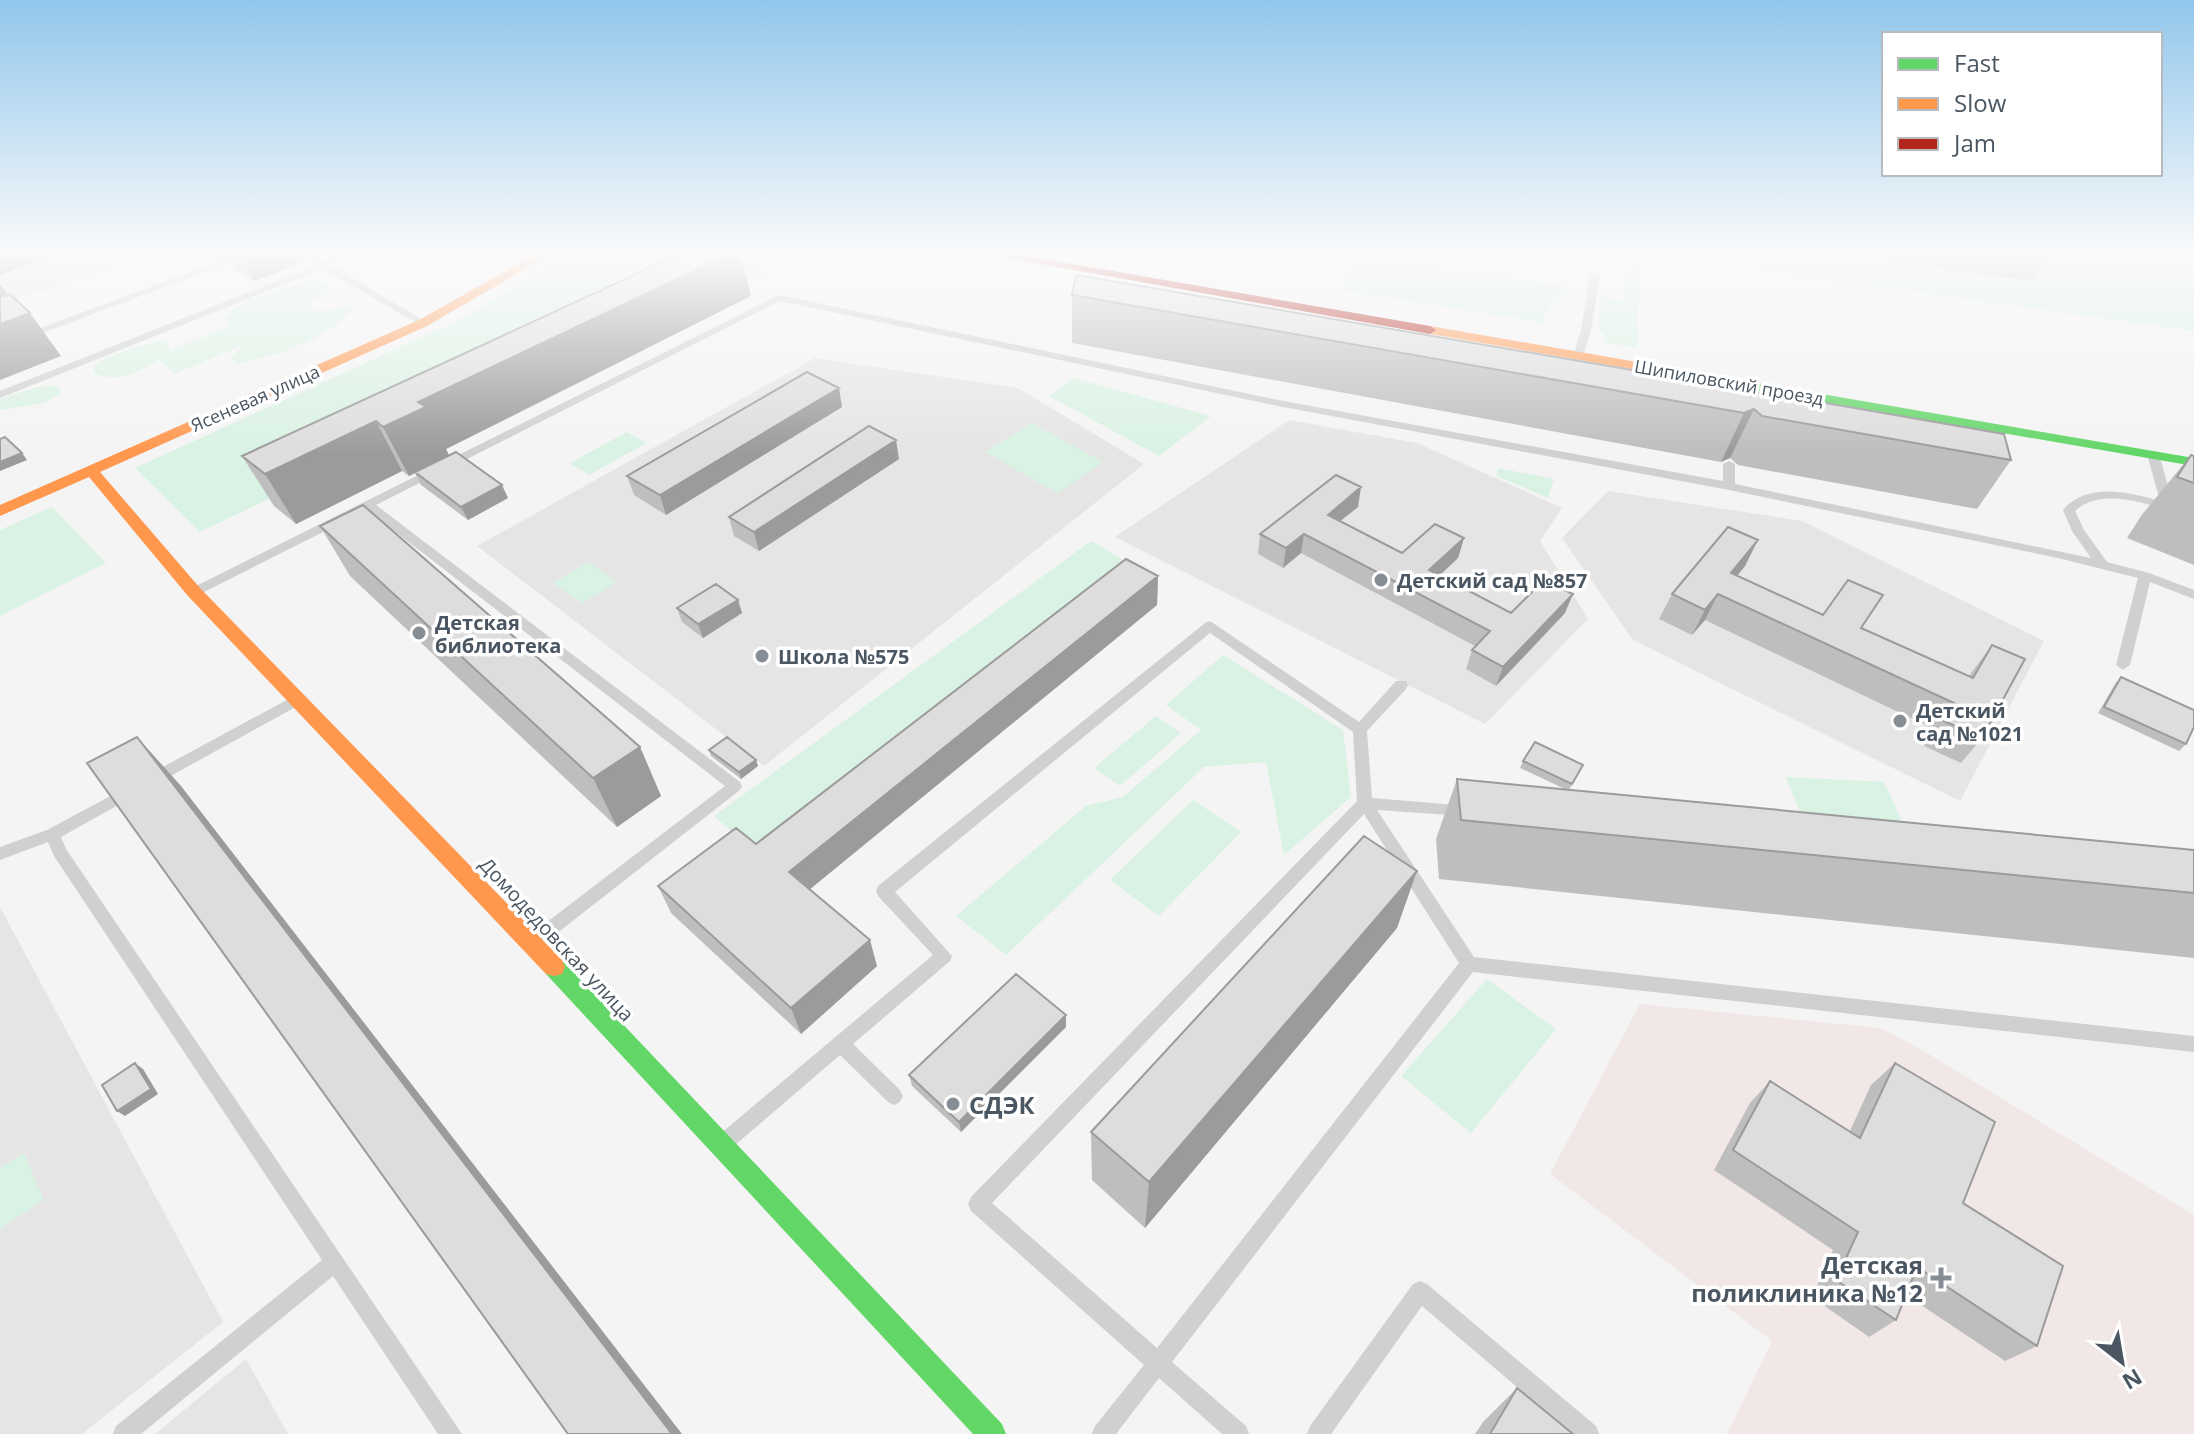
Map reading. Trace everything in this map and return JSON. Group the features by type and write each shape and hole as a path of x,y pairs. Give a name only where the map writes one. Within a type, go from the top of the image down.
{"main road":[{"name":"Ясеневая улица","path":"0,511 431,319"},
{"name":"Шипиловский проезд","path":"1369,319 1578,357 1725,388 2194,462"},
{"name":"Домодедовская улица","path":"92,472 194,592 299,698 992,1434"}],"lane":[{"path":"0,346 73,319"},
{"path":"0,395 190,319"},
{"path":"416,319 423,323"},
{"path":"194,592 737,319"},
{"path":"878,319 1278,403 1729,486 2058,554 2145,576 2194,595"},
{"path":"1578,357 1588,319"},
{"path":"2153,454 2167,506"},
{"path":"1729,464 1729,486"},
{"path":"2104,567 2078,531 2069,510 2076,500 2091,494 2118,496 2194,515"},
{"path":"367,504 735,786 532,944"},
{"path":"2123,665 2145,576"},
{"path":"720,1146 944,956 884,891 1210,626 1360,730"},
{"path":"1401,685 1360,730 1365,803 1469,964"},
{"path":"0,854 52,834 299,698"},
{"path":"1238,1434 978,1204 1365,803 1481,811"},
{"path":"52,834 59,852 451,1434"},
{"path":"1469,964 2194,1044"},
{"path":"1103,1434 1469,964"},
{"path":"840,1044 894,1096"},
{"path":"124,1434 335,1262"},
{"path":"1318,1434 1420,1291 1588,1434"}],"shaded area":[{"name":"Школа №575","path":"815,358 1018,388 1144,464 764,766 477,546"},
{"name":"Детский сад №857","path":"1289,420 1417,443 1562,508 1540,541 1588,619 1485,724 1115,537"},
{"name":"Детский сад №1021","path":"1608,491 1802,521 2044,641 1960,801 1633,640 1562,538"},
{"path":"0,907 223,1322 82,1434 0,1434"},
{"name":"Детская поликлиника №12","path":"1640,1004 1880,1028 1922,1050 2194,1215 2194,1434 1727,1434 1772,1341 1550,1174"},
{"path":"246,1359 288,1434 155,1434"}],"green space":[{"path":"225,319 342,319 329,330 298,346 236,364 230,357 247,343 175,374 159,360 119,377 94,373 94,365 128,350 164,341 170,346 169,351 230,326"},
{"path":"460,319 642,319 200,532 135,468"},
{"path":"1519,319 1545,319 1544,323"},
{"path":"1599,319 1638,319 1637,348 1603,342 1605,334 1598,332"},
{"path":"2108,319 2194,319 2194,331"},
{"path":"1074,378 1211,416 1159,456 1049,396"},
{"path":"60,386 60,393 45,403 0,410 0,399 37,387"},
{"path":"1032,423 1103,462 1057,493 985,452"},
{"path":"627,432 646,443 589,475 570,463"},
{"path":"1498,468 1554,479 1548,498 1497,476"},
{"path":"52,507 106,563 0,616 0,530"},
{"path":"1091,541 1143,571 766,861 714,816"},
{"path":"588,562 617,582 582,603 553,583"},
{"path":"1223,655 1343,730 1351,797 1284,855 1266,762 1204,767 1006,955 956,916 1086,806 1123,797 1201,730 1166,705"},
{"path":"1156,716 1181,733 1120,786 1094,768"},
{"path":"1786,777 1884,782 1903,824 1802,818"},
{"path":"1193,800 1241,832 1159,916 1110,880"},
{"path":"1487,979 1556,1029 1471,1133 1401,1076"},
{"path":"24,1153 44,1200 0,1229 0,1168"}],"building":[{"path":"539,319 593,319 418,402 426,407 383,427 376,421 265,474 242,456"},
{"path":"1208,319 1333,319 1743,389 1752,396 1762,392 2004,434 2011,460 1762,416 1754,409 1744,413"},
{"path":"807,372 839,388 660,495 627,476"},
{"path":"869,426 896,440 754,532 729,517"},
{"path":"5,437 22,453 0,462 0,439"},
{"path":"456,452 502,485 461,507 415,472"},
{"path":"2191,455 2194,456 2194,483 2177,477"},
{"path":"1336,475 1361,487 1328,515 1402,553 1435,524 1464,538 1429,570 1511,613 1544,580 1573,594 1503,667 1472,650 1490,631 1304,534 1286,548 1260,534"},
{"path":"363,505 640,747 593,778 320,526"},
{"path":"1728,527 1758,540 1731,573 1823,615 1848,580 1883,595 1861,628 1973,678 1992,645 2025,659 1982,738 1944,721 1954,703 1718,594 1705,610 1672,594"},
{"path":"1126,559 1158,576 789,872 870,940 791,1008 658,886 736,828 756,844"},
{"path":"716,584 738,600 698,624 677,608"},
{"path":"2121,677 2194,710 2194,727 2186,744 2104,707"},
{"path":"137,737 672,1434 568,1434 87,763"},
{"path":"727,737 756,760 739,772 709,750"},
{"path":"1535,742 1583,765 1572,784 1523,761"},
{"path":"1457,779 2194,850 2194,893 1461,820"},
{"path":"1364,836 1417,871 1149,1182 1091,1132"},
{"path":"1016,974 1066,1015 959,1122 909,1075"},
{"path":"135,1063 151,1089 117,1111 102,1085"},
{"path":"1895,1063 1995,1122 1963,1203 2063,1266 2037,1346 1917,1267 1896,1320 1836,1280 1858,1232 1733,1150 1770,1081 1860,1138"},
{"path":"1517,1388 1573,1434 1490,1434"}],"traffic: fast":[{"path":"1746,385 2194,462"},
{"path":"554,967 992,1434"}],"traffic: slow":[{"path":"0,511 430,319"},
{"path":"1430,330 1746,385"},
{"path":"92,472 194,592 554,967"}],"traffic: jam":[{"path":"1366,319 1430,330"}],"place":[{"name":"Детский сад №857","path":"1381,580"},
{"name":"Детская библиотека","path":"419,633"},
{"name":"Школа №575","path":"762,656"},
{"name":"Детский сад №1021","path":"1900,721"},
{"name":"СДЭК","path":"953,1104"},
{"name":"Детская поликлиника №12","path":"1941,1278"}]}
